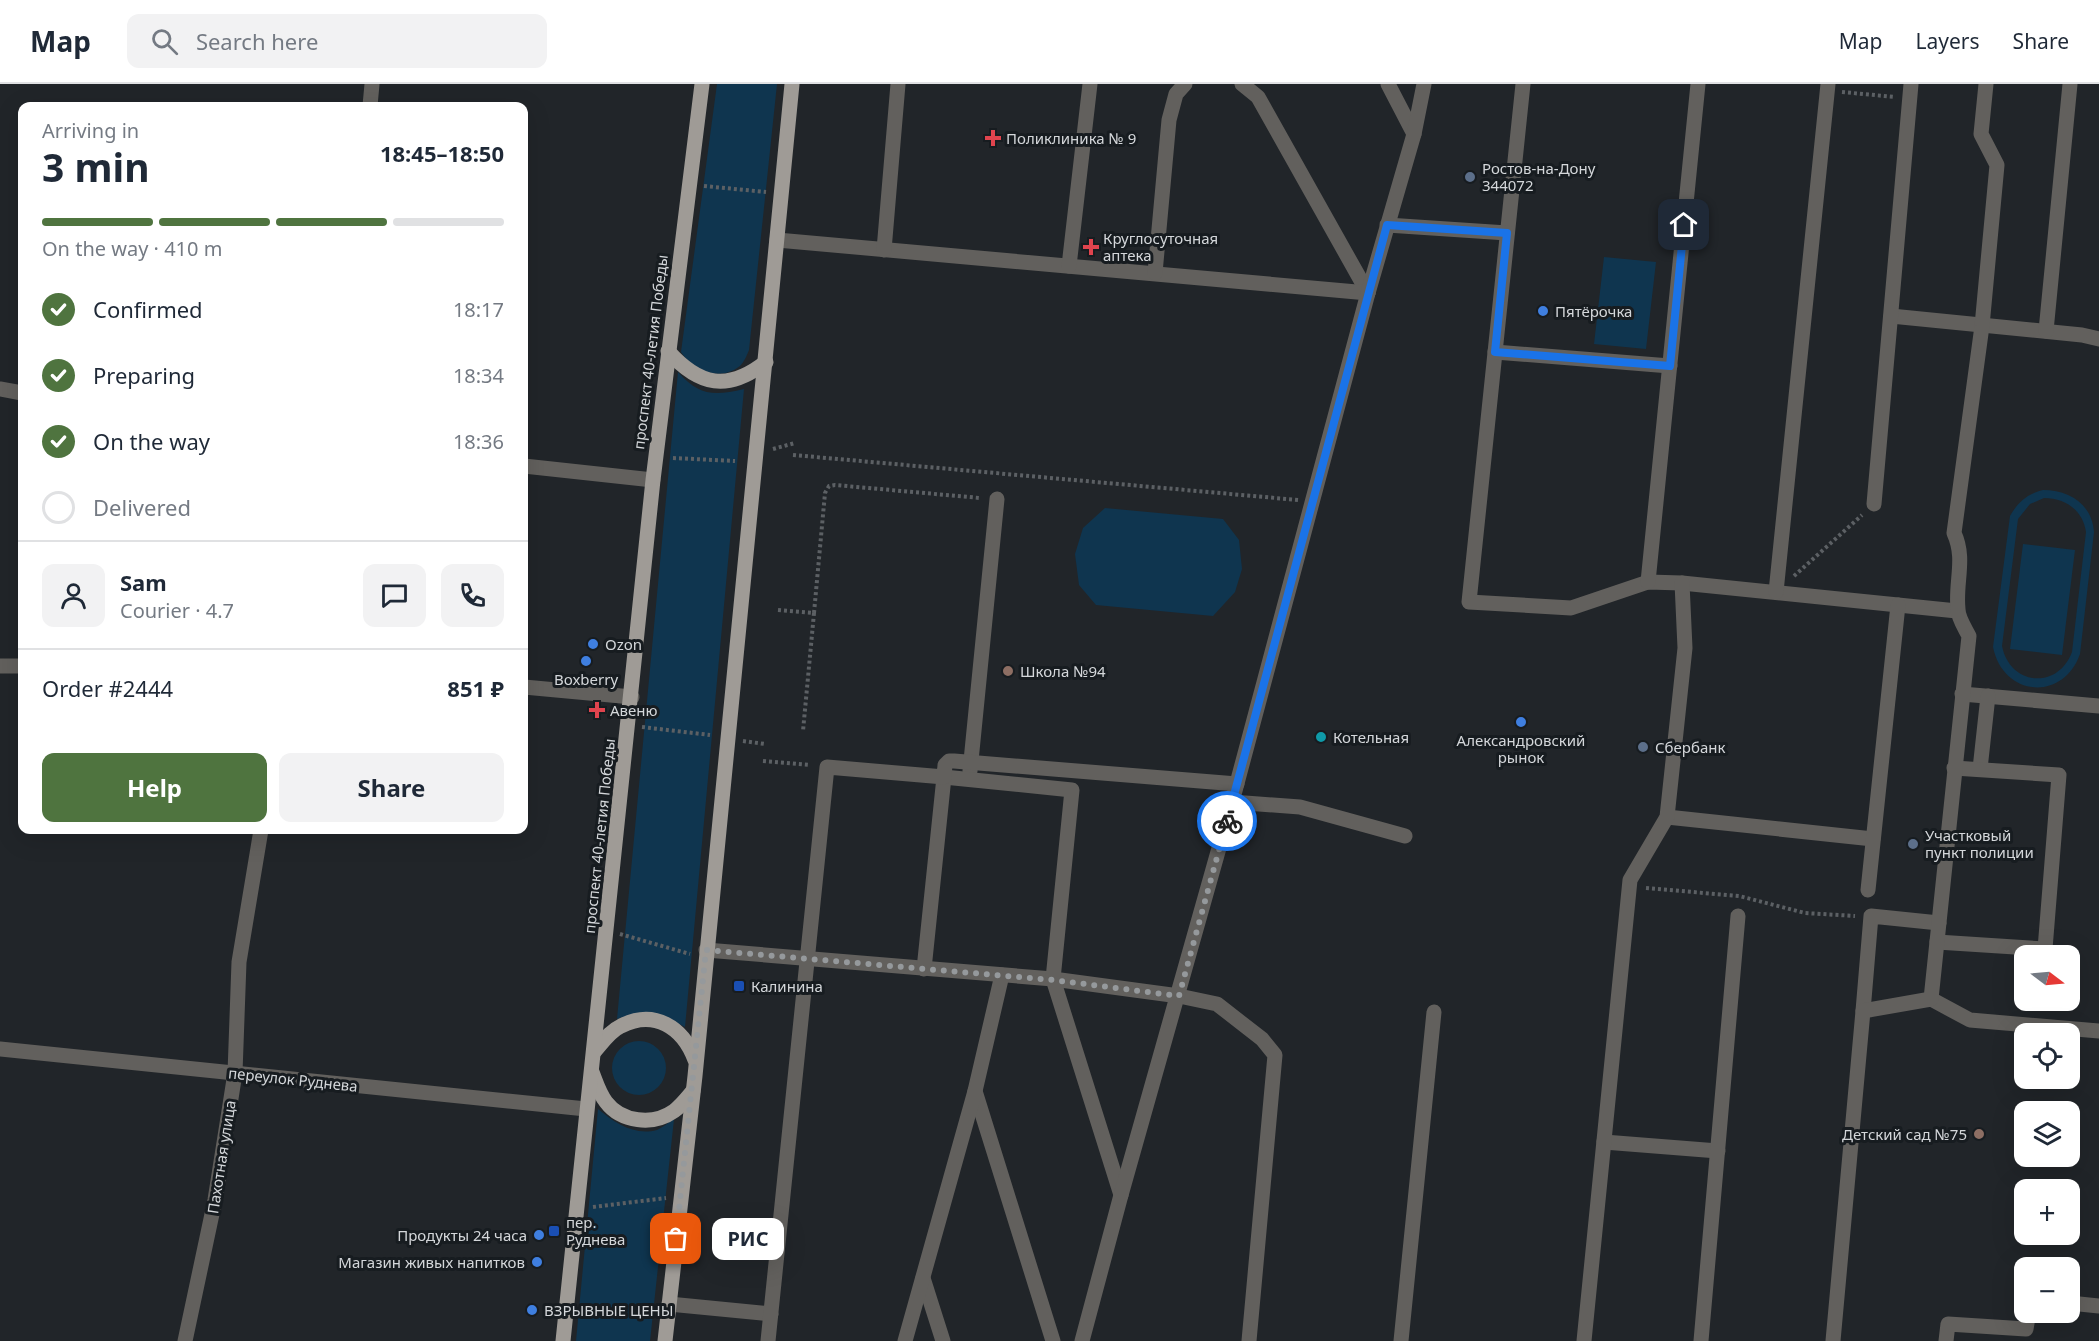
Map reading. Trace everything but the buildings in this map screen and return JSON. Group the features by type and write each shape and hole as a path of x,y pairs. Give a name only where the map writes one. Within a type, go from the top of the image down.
{"main road":[{"name":"проспект 40-летия Победы","path":"563,1341 653,480 702,84"},
{"path":"665,1341 696,1062 792,84"},
{"path":"668,351 689,371 700,378 715,382 742,376 765,362"},
{"path":"594,1052 620,1026 636,1020 649,1020 670,1026 678,1031 685,1039 696,1062"},
{"path":"592,1072 606,1102 620,1114 637,1120 648,1120 667,1115 693,1091"}],"street":[{"path":"370,102 372,84"},
{"path":"884,250 898,84"},
{"path":"1069,266 1090,84"},
{"path":"1155,273 1169,120 1176,94 1185,84"},
{"path":"1242,84 1258,97 1368,293"},
{"path":"1388,84 1414,134"},
{"path":"1082,1341 1237,784 1368,293 1414,134 1424,84"},
{"path":"1523,84 1469,602 1571,608 1648,582 1682,583 1958,611"},
{"path":"1648,582 1698,84"},
{"path":"1931,999 1969,636 1958,611 1961,560 1959,545 1954,533 1982,326 1997,165 1981,134 1986,84"},
{"path":"2046,331 2070,84"},
{"path":"1776,592 1828,87"},
{"path":"1874,504 1911,91"},
{"path":"1387,225 1507,233"},
{"path":"777,240 1368,293"},
{"path":"1891,316 2046,331 2099,339"},
{"path":"1495,352 1670,366"},
{"path":"0,389 18,392"},
{"path":"528,466 653,480"},
{"path":"969,780 997,500"},
{"path":"1584,1341 1630,880 1667,817 1685,648 1682,583"},
{"path":"1868,890 1898,605"},
{"path":"0,666 18,666"},
{"path":"528,687 632,697"},
{"path":"1962,694 2099,706"},
{"path":"1980,769 1988,696"},
{"path":"924,969 945,765 949,761 1237,784"},
{"path":"768,1341 827,767 1072,790 1053,980 1121,1195"},
{"path":"1937,942 2045,949 2059,775 1954,768"},
{"path":"1232,802 1300,807 1405,836"},
{"path":"1667,817 1873,839"},
{"name":"Пахотная улица","path":"185,1341 214,1200 235,1073 239,962 260,834"},
{"path":"1701,1341 1738,916"},
{"path":"1833,1341 1870,916 1939,923"},
{"path":"706,954 807,959 1002,975 1179,996 1217,1004 1262,1039 1275,1055 1249,1341"},
{"path":"905,1341 975,1091 1002,975"},
{"path":"1863,1011 1931,999 1970,1020 2099,1031"},
{"path":"1401,1341 1434,1012"},
{"name":"переулок Руднева","path":"0,1049 586,1109"},
{"path":"975,1091 1053,1341"},
{"path":"1604,1142 1718,1150"},
{"path":"923,1278 943,1341"},
{"path":"669,1304 771,1314"},
{"path":"2080,1304 2099,1306"},
{"path":"1946,1341 1948,1324 2026,1329 2027,1323"}],"path":[{"path":"1828,87 1911,91"},
{"path":"690,184 781,194"},
{"path":"773,449 795,443"},
{"path":"793,455 1304,500"},
{"path":"656,457 735,461"},
{"path":"803,731 825,493 829,486 997,500"},
{"path":"1776,592 1874,504"},
{"path":"778,610 814,613"},
{"path":"629,725 710,735"},
{"path":"743,741 765,744"},
{"path":"763,761 827,767"},
{"path":"1629,887 1739,896 1805,913 1870,916"},
{"path":"607,931 706,954"},
{"path":"576,1209 681,1196"}],"shaded area":[{"path":"717,84 777,84 749,350 740,366 732,371 716,374 692,364 681,352"},
{"path":"1604,257 1656,262 1646,349 1594,344"},
{"path":"678,372 700,390 724,393 744,389 685,1027 659,1015 645,1013 617,1019"},
{"path":"2043,490 2062,493 2078,500 2089,514 2094,532 2080,654 2072,670 2061,680 2048,686 2034,687 2020,684 2008,676 1999,664 1993,647 2010,516 2024,499","holes":["2044,498 2072,507 2081,517 2086,532 2072,652 2056,673 2035,678 2014,669 2002,646 2018,519 2030,504"]},
{"path":"1105,508 1223,519 1239,540 1242,569 1235,592 1213,616 1096,605 1079,585 1075,554 1083,528"},
{"path":"2023,544 2075,550 2062,655 2010,649"},
{"path":"634,1041 644,1041 654,1045 662,1053 666,1068 662,1083 654,1091 644,1095 634,1095 624,1091 616,1083 612,1073 612,1063 616,1053 624,1045"},
{"path":"598,1109 625,1127 640,1131 657,1130 674,1119 650,1341 576,1341"}],"way so far":[{"path":"676,1239 695,1076 706,950 1053,980 1179,996 1227,821"}],"place":[{"name":"Поликлиника № 9","path":"993,138"},
{"name":"Ростов-на-Дону 344072","path":"1470,177"},
{"name":"Круглосуточная аптека","path":"1091,247"},
{"name":"Пятёрочка","path":"1543,311"},
{"name":"Ozon","path":"593,644"},
{"name":"Boxberry","path":"586,661"},
{"name":"Школа №94","path":"1008,671"},
{"name":"Авеню","path":"597,710"},
{"name":"Александровский рынок","path":"1521,722"},
{"name":"Котельная","path":"1321,737"},
{"name":"Сбербанк","path":"1643,747"},
{"name":"Участковый пункт полиции","path":"1913,844"},
{"name":"Калинина","path":"739,986"},
{"name":"Детский сад №75","path":"1979,1134"},
{"name":"пер. Руднева","path":"554,1231"},
{"name":"Продукты 24 часа","path":"539,1235"},
{"name":"РИС","path":"676,1239"},
{"name":"Магазин живых напитков","path":"537,1262"},
{"name":"ВЗРЫВНЫЕ ЦЕНЫ","path":"532,1310"}],"route":[{"path":"1227,821 1387,225 1507,233 1495,352 1670,366 1684,225"}]}
